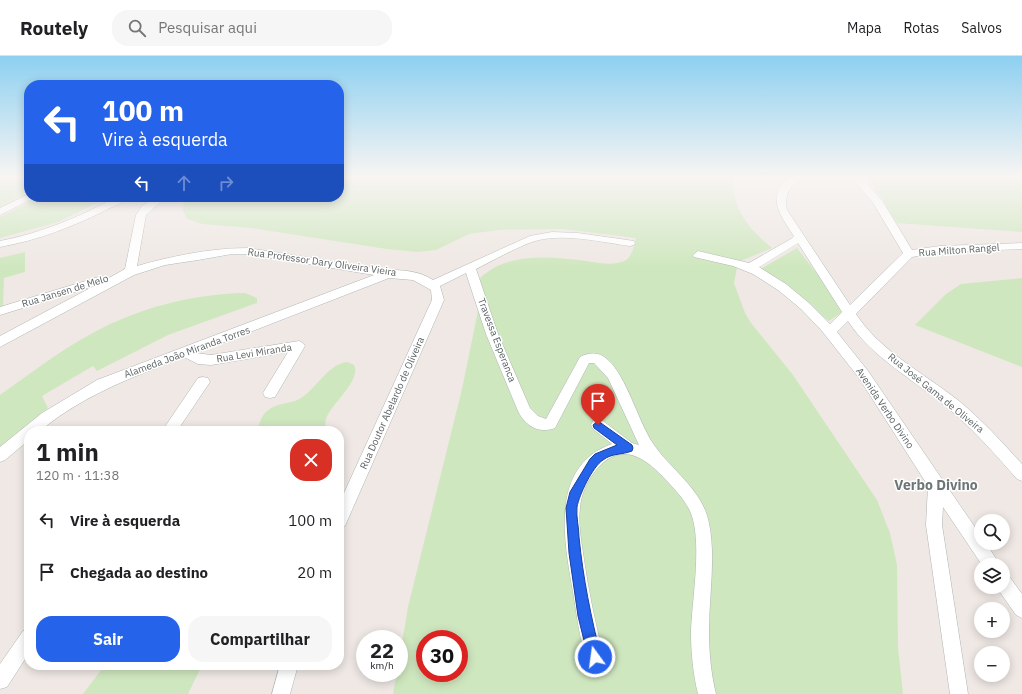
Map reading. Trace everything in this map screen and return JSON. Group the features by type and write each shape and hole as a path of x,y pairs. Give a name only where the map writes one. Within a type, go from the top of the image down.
{"street":[{"path":"0,212 10,207"},
{"path":"0,244 28,238 64,226 104,207"},
{"path":"130,272 141,215 148,207"},
{"name":"Rua José Gama de Oliveira","path":"781,207 799,237 858,327 869,338 981,429 1022,474"},
{"path":"879,207 909,254"},
{"path":"432,285 470,268 518,243 541,236 578,236 630,243"},
{"path":"757,272 752,267 755,262 781,251 799,237"},
{"name":"Rua Milton Rangel","path":"831,331 909,254 940,249 1022,246"},
{"name":"Rua Professor Dary Oliveira Vieira","path":"0,342 130,272 191,257 240,251 388,274 416,276 432,285"},
{"name":"Avenida Verbo Divino","path":"698,254 734,263 757,272 802,304 831,331 987,558"},
{"name":"Travessa Esperanca","path":"470,268 492,334 525,410 536,422 545,425 550,424 582,362 588,358 597,360 603,363 612,373 648,446 661,465"},
{"name":"Rua Jansen de Melo","path":"0,311 130,272"},
{"name":"Alameda João Miranda Torres","path":"36,426 47,417 91,390 114,379 388,274"},
{"name":"Rua Doutor Abelardo de Oliveira","path":"344,510 435,308 438,297 436,289 432,285"},
{"path":"26,303 33,304 39,311 40,316 35,323"},
{"name":"Rua Levi Miranda","path":"187,352 190,356 198,359 211,360 299,346 270,393"},
{"path":"172,426 203,382"},
{"path":"598,425 628,448 644,453 661,465 691,501 700,522 704,569 701,664 703,682 707,694"},
{"name":"Alameda João Miranda Torres","path":"0,456 24,436"},
{"path":"595,657 584,616 575,553 572,508 574,496 594,462 599,457 610,451 628,448"},
{"path":"936,485 934,525 959,694"},
{"path":"1010,592 1022,609"},
{"path":"0,680 24,644"},
{"path":"281,694 287,670"}],"green space":[{"path":"20,207 89,207 58,222 0,238 0,217"},
{"path":"183,207 738,207 749,226 772,248 738,262 734,283 745,313 751,323 793,375 877,500 890,533 897,565 898,647 903,694 393,694 395,682 408,682 408,630 404,630 408,607 462,389 479,306 479,279 490,270 503,264 530,258 559,258 606,264 620,263 629,257 636,238 563,229 499,230 469,234 436,250 417,252 387,249 251,228 202,224 187,219 183,211"},
{"path":"887,207 1022,207 1022,232 897,223"},
{"path":"797,248 845,310 829,321 759,270"},
{"path":"25,252 25,272 4,278 3,307 0,308 0,258"},
{"path":"1022,278 1022,367 915,325 946,294 961,284"},
{"path":"245,293 257,298 257,303 168,335 97,371 93,366 42,396 48,408 27,426 24,426 24,429 0,450 0,395 45,363 91,334 127,317 166,304 205,296"},
{"path":"347,362 354,365 354,378 329,413 325,426 259,426 262,418 267,411 275,406 301,398 307,394 328,372 340,364"},
{"path":"101,670 200,670 188,694 83,694"}],"district":[{"name":"Verbo Divino","path":"936,485"}],"route":[{"path":"595,657 584,616 575,553 572,508 574,496 580,482 594,462 599,457 613,450 628,448 598,425"}]}
